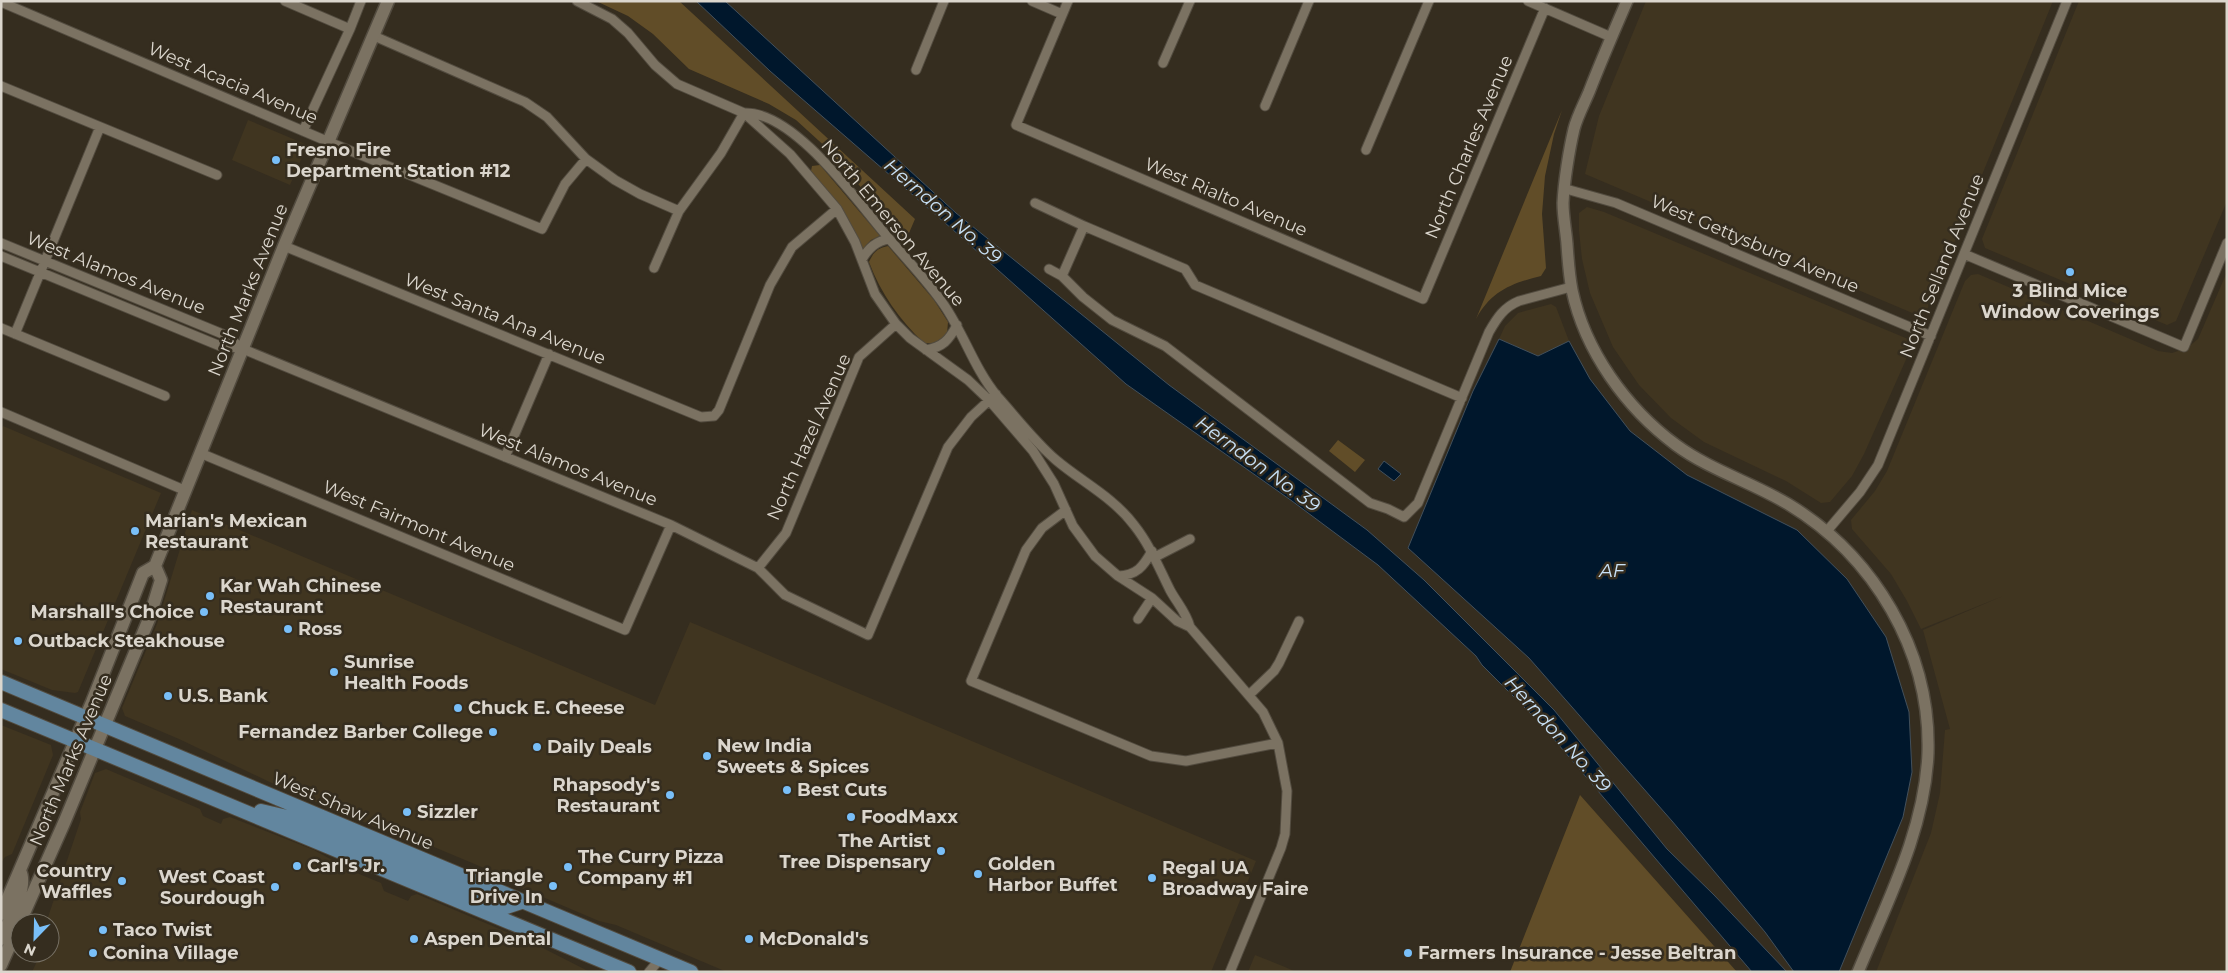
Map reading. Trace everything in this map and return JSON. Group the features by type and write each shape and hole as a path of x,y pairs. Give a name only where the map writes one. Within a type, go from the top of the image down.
{"main road":[{"name":"North Marks Avenue","path":"1,914 85,718 143,573 155,566 184,490 284,246 388,1"},
{"name":"North Marks Avenue","path":"1,964 95,750 156,599 161,580 155,566"},
{"name":"West Shaw Avenue","path":"1,682 521,902 660,965 691,972"},
{"path":"1,710 629,972"},
{"path":"221,803 287,817 401,864 410,864 417,858"},
{"path":"1,938 23,888 23,876 20,871"},
{"path":"402,876 410,872 420,872 506,907 521,902"}],"street":[{"path":"285,1 350,29"},
{"path":"303,131 350,29 360,1"},
{"name":"North Emerson Avenue","path":"577,1 612,19 628,33 655,65 677,84 744,113 790,154 837,209 855,242 875,294 896,324 926,350 992,397 1043,448 1117,506 1133,524 1154,554 1171,592 1186,614 1190,626 1262,712 1278,743 1287,791 1285,834 1265,889 1230,972"},
{"path":"916,70 944,1"},
{"path":"1032,1 1062,14 1068,1"},
{"path":"1164,63 1190,1"},
{"path":"1265,106 1309,1"},
{"path":"1366,150 1429,1"},
{"path":"1528,1 1611,37"},
{"path":"1627,1 1574,128 1563,204 1571,287 1587,335 1619,388 1644,417 1661,433 1693,457 1786,502 1826,531 1848,550 1868,573 1898,621 1917,669 1926,720 1928,751 1926,776 1917,823 1858,972"},
{"name":"North Selland Avenue","path":"1826,531 1860,492 1878,466 2067,1"},
{"name":"West Acacia Avenue","path":"1,2 329,142 542,229 565,184 586,159"},
{"name":"North Charles Avenue","path":"1423,299 1545,8"},
{"name":"West Rialto Avenue","path":"1062,14 1016,124 1423,299"},
{"path":"374,36 525,102 547,117 586,159 615,180 640,194 679,211"},
{"path":"1,86 217,175"},
{"path":"654,268 679,211 721,153 744,113"},
{"name":"North Emerson Avenue","path":"744,113 757,113 769,118 806,144 889,239 933,291 956,325 992,397 1047,470 1084,542 1095,556 1118,576 1152,598 1177,621 1190,626"},
{"path":"15,334 100,127"},
{"name":"West Gettysburg Avenue","path":"1566,189 1616,203 1931,336"},
{"path":"1035,203 1084,226 1185,268 1195,284 1462,398"},
{"name":"West Santa Ana Avenue","path":"284,246 701,417 714,416 719,410 770,285 792,247 837,209"},
{"path":"1062,276 1084,226"},
{"path":"862,259 873,245 889,239"},
{"name":"West Alamos Avenue","path":"1,243 224,335 243,349 671,525 758,568 785,596 868,635 948,447 971,417 992,397"},
{"path":"1964,254 2184,347 2227,243"},
{"name":"West Alamos Avenue","path":"1,256 220,346 243,349"},
{"path":"1049,269 1062,276 1083,297 1112,320 1165,346 1370,503 1404,517 1418,503 1489,332 1499,315 1512,304 1519,301 1571,287"},
{"name":"North Hazel Avenue","path":"758,568 786,533 859,357 896,324"},
{"path":"926,350 938,348 946,343 956,325"},
{"path":"1,328 165,396"},
{"path":"505,457 549,354"},
{"path":"1,412 184,490"},
{"name":"West Fairmont Avenue","path":"200,453 625,630 671,525"},
{"path":"1066,510 1042,528 1026,550 971,681 1152,756 1186,761 1278,743"},
{"path":"1118,576 1133,574 1140,570 1154,554 1190,539"},
{"path":"1138,619 1152,598"},
{"path":"1248,695 1280,663 1299,621"},
{"path":"649,972 660,965"}],"shaded area":[{"path":"596,1 679,1 915,219 906,240 829,150 796,120 769,104 689,69 653,34 628,16"},
{"path":"1646,1 2053,1 1926,312 1917,315 1585,174 1599,116"},
{"path":"2079,1 2227,1 2227,201 2176,321 2167,325 1985,248 1982,239"},
{"path":"1562,110 1554,134 1545,176 1542,214 1546,268 1541,276 1512,285 1496,295 1488,301 1476,319"},
{"path":"248,120 305,144 306,148 290,185 232,160"},
{"path":"820,165 880,236 871,240 863,249 840,207 811,171 812,166"},
{"path":"1587,207 1604,212 1908,339 1912,346 1864,454 1852,476 1830,502 1821,503 1786,481 1704,442 1671,418 1639,385 1613,347 1590,293 1582,259 1579,231 1579,213"},
{"path":"888,246 934,300 948,322 947,334 936,343 924,343 915,334 892,306 879,285 869,262 876,251"},
{"path":"2227,272 2227,972 1876,972 1931,833 1940,793 1945,730 1950,729 1923,630 2003,596 1921,629 1891,574 1852,529 1851,520 1875,491 1887,471 1965,281 1971,275 1978,274 2158,351 2172,353 2187,348 2198,339"},
{"path":"1551,304 1556,307 1569,341 1538,356 1499,339 1505,326 1518,313"},
{"path":"3,426 161,493 78,692 75,693 52,690 1,669 1,430"},
{"path":"1338,440 1365,460 1355,472 1329,451"},
{"path":"192,510 655,705 690,622 1256,861 1211,972 727,972 512,884 496,873 434,847 433,843 415,836 406,840 278,786 179,739 125,716 122,708 157,624"},
{"path":"1,725 51,745 53,755 12,854 5,857 1,863"},
{"path":"106,769 200,809 203,816 221,824 223,819 230,817 314,850 352,871 381,883 384,891 408,901 411,896 417,894 535,944 590,972 32,972 36,963 60,963 60,913 49,913 81,819 80,812 95,773"},
{"path":"1580,795 1737,972 1510,972"},
{"path":"1255,955 1285,967 1296,972 1248,972"}],"water":[{"name":"Herndon No. 39","path":"696,1 725,1 956,213 1169,385 1367,530 1424,580 1554,710 1667,849 1714,895 1787,972 1752,972 1541,724 1482,665 1476,656 1378,565 1292,501 1126,384 952,229 770,71"},
{"name":"AF","path":"1499,339 1538,356 1569,341 1590,379 1630,431 1687,475 1797,530 1847,579 1886,637 1909,712 1912,772 1903,817 1839,972 1794,972 1765,932 1672,821 1529,658 1408,548 1473,391"},
{"path":"1384,461 1401,474 1394,481 1378,469"}],"place":[{"name":"Fresno Fire Department Station #12","path":"276,160"},
{"name":"3 Blind Mice Window Coverings","path":"2070,272"},
{"name":"Marian's Mexican Restaurant","path":"135,531"},
{"name":"Kar Wah Chinese Restaurant","path":"210,596"},
{"name":"Marshall's Choice","path":"204,612"},
{"name":"Ross","path":"288,629"},
{"name":"Outback Steakhouse","path":"18,641"},
{"name":"Sunrise Health Foods","path":"334,672"},
{"name":"U.S. Bank","path":"168,696"},
{"name":"Chuck E. Cheese","path":"458,708"},
{"name":"Fernandez Barber College","path":"493,732"},
{"name":"Daily Deals","path":"537,747"},
{"name":"New India Sweets & Spices","path":"707,756"},
{"name":"Best Cuts","path":"787,790"},
{"name":"Rhapsody's Restaurant","path":"670,795"},
{"name":"Sizzler","path":"407,812"},
{"name":"FoodMaxx","path":"851,817"},
{"name":"The Artist Tree Dispensary","path":"941,851"},
{"name":"Carl's Jr.","path":"297,866"},
{"name":"The Curry Pizza Company #1","path":"568,867"},
{"name":"Golden Harbor Buffet","path":"978,874"},
{"name":"Regal UA Broadway Faire","path":"1152,878"},
{"name":"Country Waffles","path":"122,881"},
{"name":"Triangle Drive In","path":"553,886"},
{"name":"West Coast Sourdough","path":"275,887"},
{"name":"Taco Twist","path":"103,930"},
{"name":"Aspen Dental","path":"414,939"},
{"name":"McDonald's","path":"749,939"},
{"name":"Conina Village","path":"93,953"},
{"name":"Farmers Insurance - Jesse Beltran","path":"1408,953"}]}
